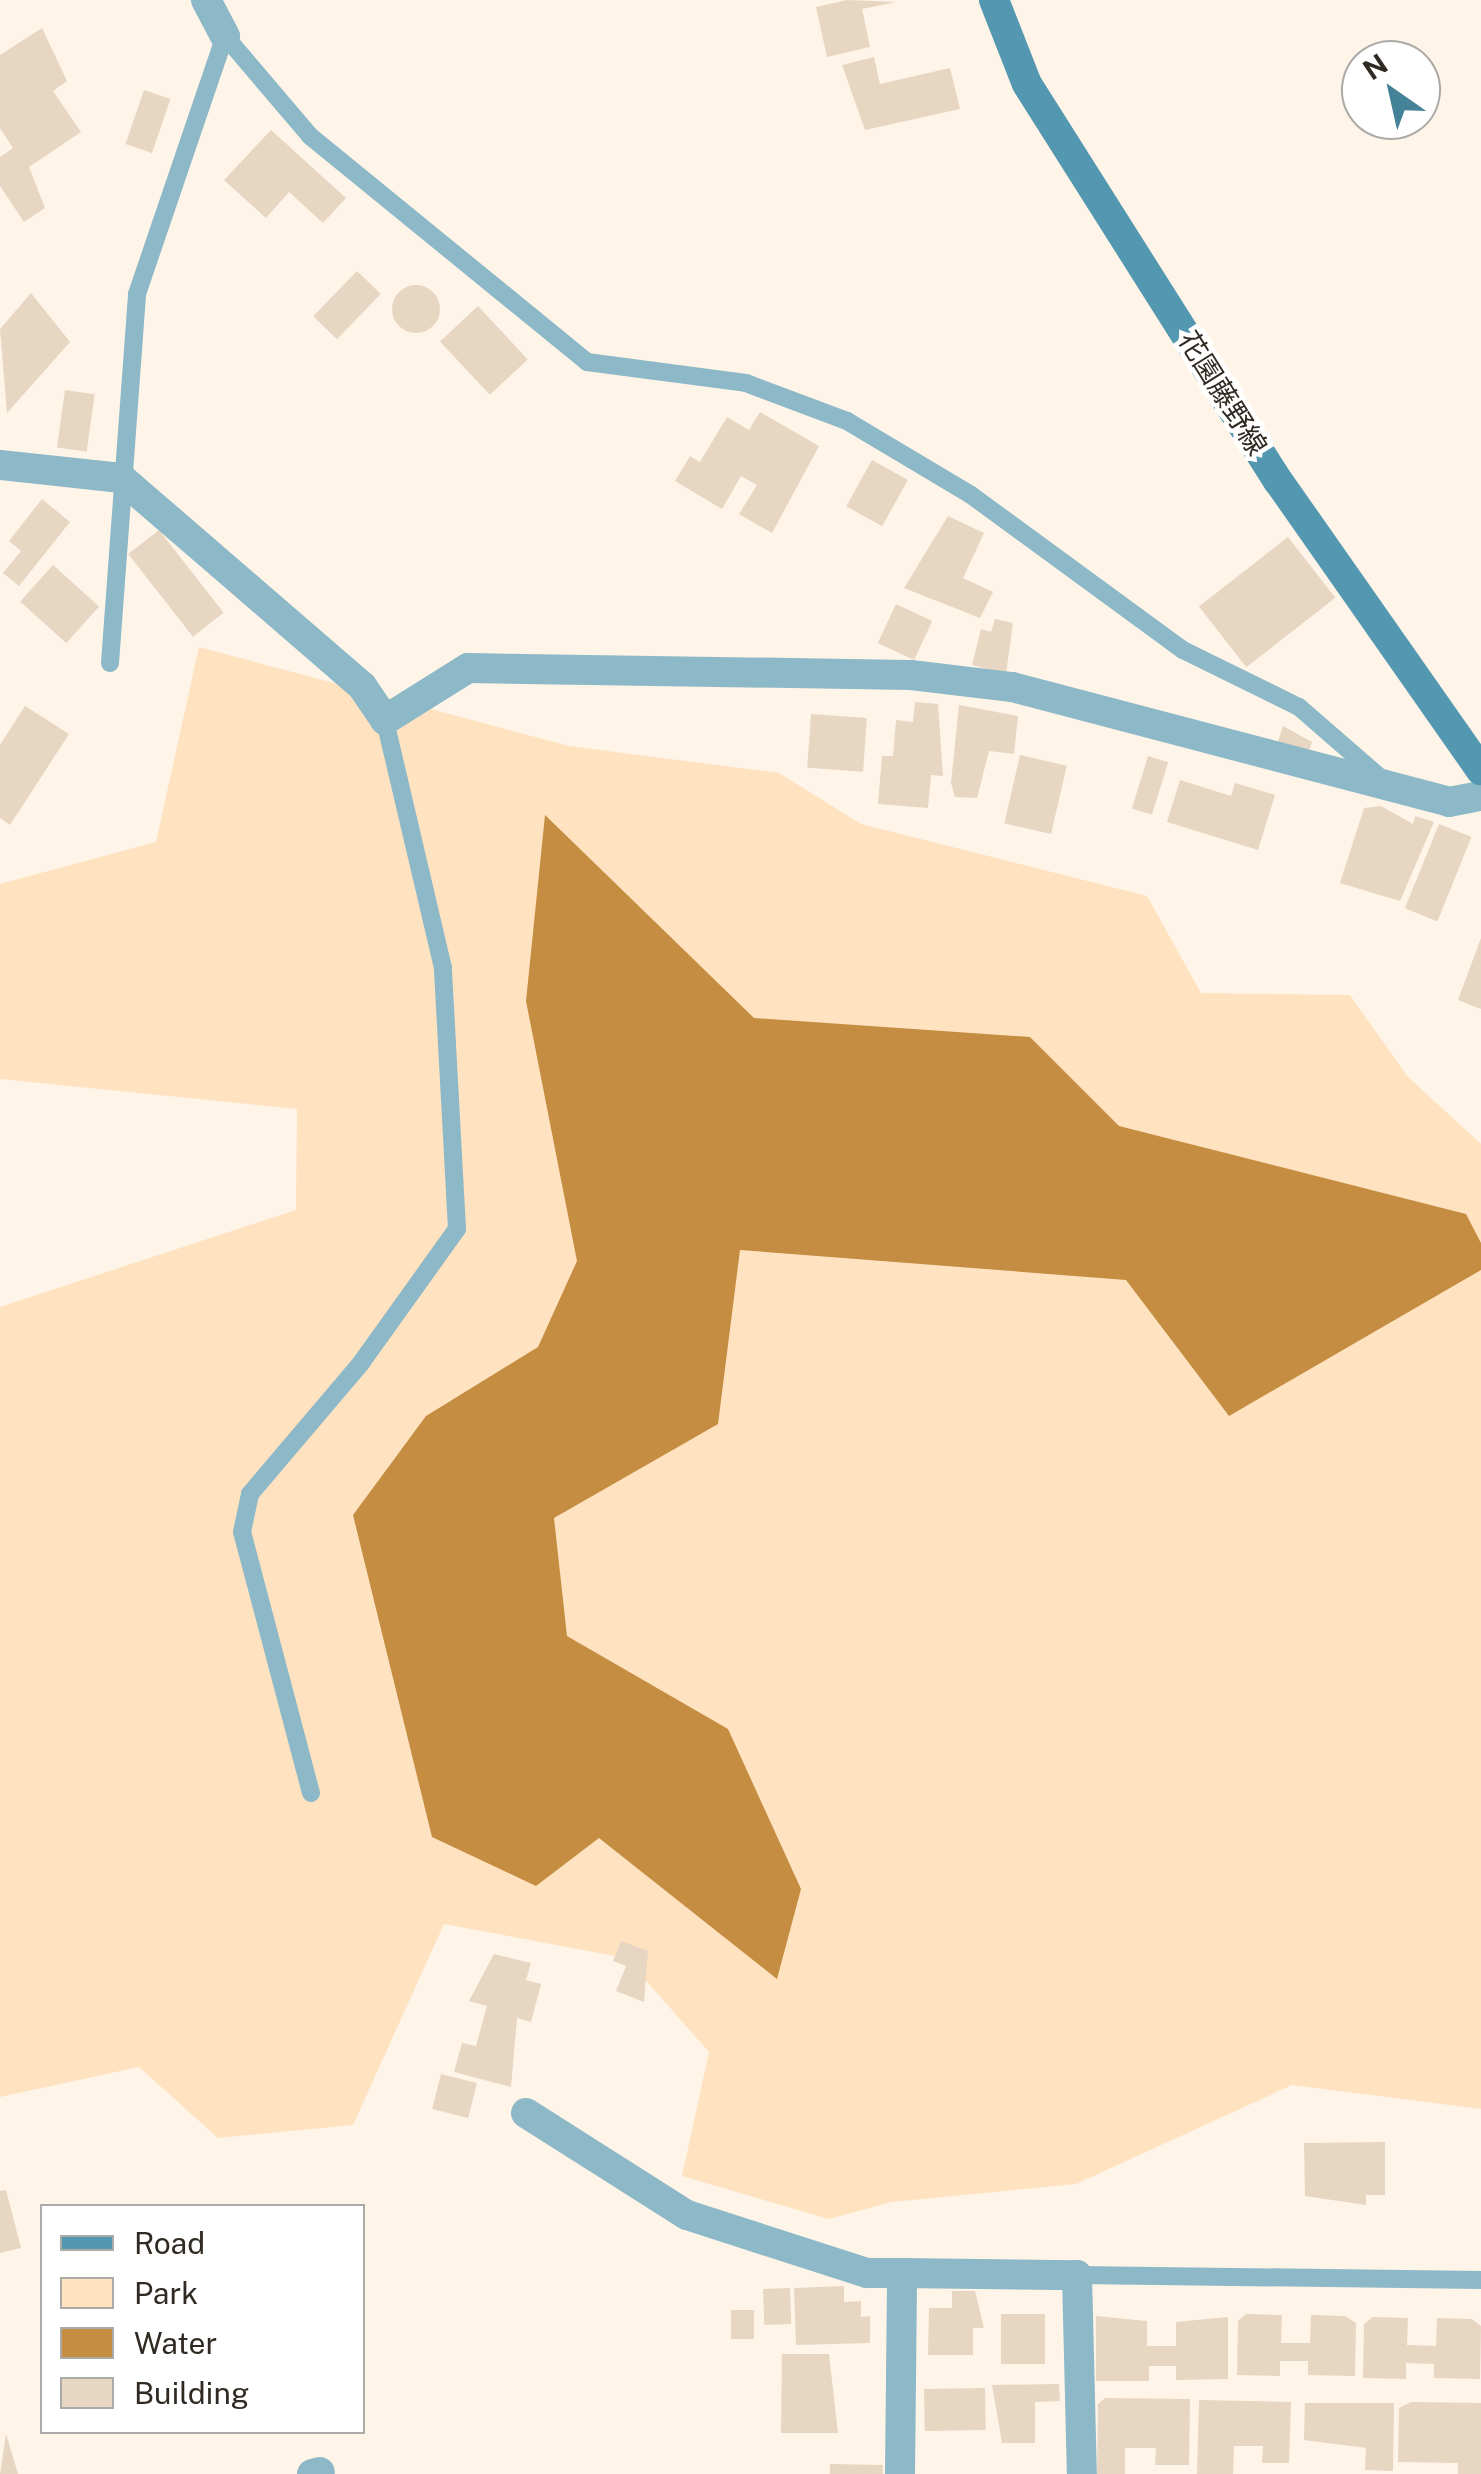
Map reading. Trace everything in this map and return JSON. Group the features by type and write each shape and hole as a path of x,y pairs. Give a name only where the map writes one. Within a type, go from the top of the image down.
{"main road":[{"name":"花園藤野線","path":"994,0 1027,84 1066,146 1290,497 1481,770"}],"street":[{"path":"206,0 225,36"},
{"path":"0,465 121,478 362,686 385,720 468,668 911,674 1012,687 1448,802 1481,796"},
{"path":"526,2113 688,2215 867,2274 1077,2275 1082,2474"},
{"path":"900,2474 902,2273"}],"lane":[{"path":"110,664 137,294 225,36"},
{"path":"225,36 310,136 587,362 746,383 847,421 971,495 1183,650 1299,707 1390,787"},
{"path":"311,1793 242,1532 250,1494 361,1363 456,1229 443,968 385,720"},
{"path":"1077,2275 1481,2280"}],"green space":[{"path":"199,647 569,746 779,773 861,824 1147,896 1201,993 1350,995 1407,1076 1481,1144 1481,2109 1292,2085 1076,2184 891,2202 829,2219 682,2176 709,2052 626,1958 444,1924 353,2125 218,2138 139,2067 0,2097 0,1307 296,1210 297,1109 0,1079 0,884 156,842"}],"water":[{"path":"545,815 754,1018 1030,1037 1119,1126 1466,1214 1481,1243 1481,1270 1229,1416 1126,1280 740,1250 718,1424 554,1518 567,1636 728,1729 801,1889 777,1979 599,1838 536,1886 432,1837 353,1515 426,1416 538,1347 577,1261 526,1001"}],"building":[{"path":"847,0 896,2 862,9 870,47 827,57 816,7"},
{"path":"42,28 67,81 53,91 81,132 29,167 45,208 24,222 0,186 0,157 13,148 0,128 0,55"},
{"path":"874,57 880,84 950,68 960,109 865,130 842,65"},
{"path":"144,90 170,99 152,153 125,144"},
{"path":"271,130 346,198 323,223 289,192 266,218 224,180"},
{"path":"357,271 381,294 337,339 313,316"},
{"path":"416,285 433,292 440,309 433,326 416,333 399,326 392,309 399,292"},
{"path":"31,293 70,342 7,413 0,329"},
{"path":"478,306 528,359 490,395 440,341"},
{"path":"65,390 95,394 87,452 57,447"},
{"path":"760,412 819,446 772,533 739,514 757,485 741,476 722,509 675,481 690,456 700,462 727,417 749,430"},
{"path":"872,460 908,480 882,526 846,506"},
{"path":"42,499 70,522 19,586 3,573 21,551 9,541"},
{"path":"948,516 984,533 963,578 993,592 980,618 904,588"},
{"path":"159,530 224,613 193,637 128,554"},
{"path":"1288,537 1335,598 1246,667 1199,607"},
{"path":"53,565 99,606 66,643 20,601"},
{"path":"896,604 932,621 914,660 878,643"},
{"path":"995,619 1013,623 1006,674 972,665 981,629 991,632"},
{"path":"915,702 938,704 943,776 931,775 928,808 878,804 882,756 893,756 896,720 913,722"},
{"path":"959,705 1018,716 1014,754 989,751 977,798 955,797 951,783"},
{"path":"25,706 69,734 10,825 0,818 0,745"},
{"path":"811,714 867,718 863,772 807,768"},
{"path":"1283,726 1312,742 1306,760 1275,751"},
{"path":"1020,755 1067,766 1051,834 1004,823"},
{"path":"1148,756 1168,762 1152,815 1132,809"},
{"path":"1180,780 1231,796 1235,783 1275,795 1258,850 1167,822"},
{"path":"1381,806 1413,824 1415,816 1434,822 1400,901 1340,883 1364,808"},
{"path":"1439,824 1471,837 1437,921 1405,908"},
{"path":"1481,938 1481,1009 1458,1000"},
{"path":"621,1941 648,1951 644,2002 616,1991 626,1966 613,1961"},
{"path":"494,1954 531,1963 526,1980 541,1984 531,2022 517,2018 511,2087 454,2072 462,2043 476,2046 487,2006 469,2001"},
{"path":"441,2074 477,2083 468,2118 432,2109"},
{"path":"1385,2142 1385,2195 1366,2195 1366,2205 1305,2196 1304,2143"},
{"path":"6,2190 21,2248 0,2253 0,2191"},
{"path":"844,2286 844,2302 861,2301 861,2317 870,2316 870,2343 796,2345 794,2288"},
{"path":"790,2288 791,2324 764,2325 763,2289"},
{"path":"952,2291 975,2291 984,2328 973,2328 973,2355 928,2355 929,2308 952,2308"},
{"path":"731,2310 754,2310 754,2339 731,2339"},
{"path":"1001,2314 1045,2314 1045,2364 1001,2364"},
{"path":"1246,2314 1282,2315 1281,2343 1310,2343 1311,2315 1345,2316 1356,2323 1355,2376 1308,2375 1308,2361 1280,2361 1280,2376 1237,2375 1238,2321"},
{"path":"1096,2316 1147,2321 1147,2346 1176,2346 1176,2322 1228,2317 1228,2379 1176,2380 1176,2366 1149,2366 1149,2381 1096,2381"},
{"path":"1373,2317 1408,2318 1407,2345 1436,2346 1437,2318 1472,2319 1481,2326 1480,2379 1434,2378 1434,2364 1406,2363 1406,2379 1363,2378 1364,2324"},
{"path":"782,2354 829,2354 838,2433 781,2433"},
{"path":"1059,2384 1060,2401 1035,2402 1035,2443 1002,2443 992,2385"},
{"path":"985,2388 986,2430 925,2431 924,2389"},
{"path":"1105,2398 1190,2399 1189,2465 1155,2465 1156,2448 1125,2448 1125,2474 1097,2474 1098,2404"},
{"path":"1199,2400 1291,2402 1289,2463 1262,2463 1263,2446 1234,2446 1233,2474 1197,2474"},
{"path":"1411,2402 1481,2403 1481,2474 1458,2474 1458,2463 1398,2462 1399,2408"},
{"path":"1305,2403 1394,2403 1393,2471 1365,2470 1366,2448 1304,2440"},
{"path":"6,2434 18,2474 0,2474"},
{"path":"830,2464 883,2465 883,2474 830,2474"}]}
